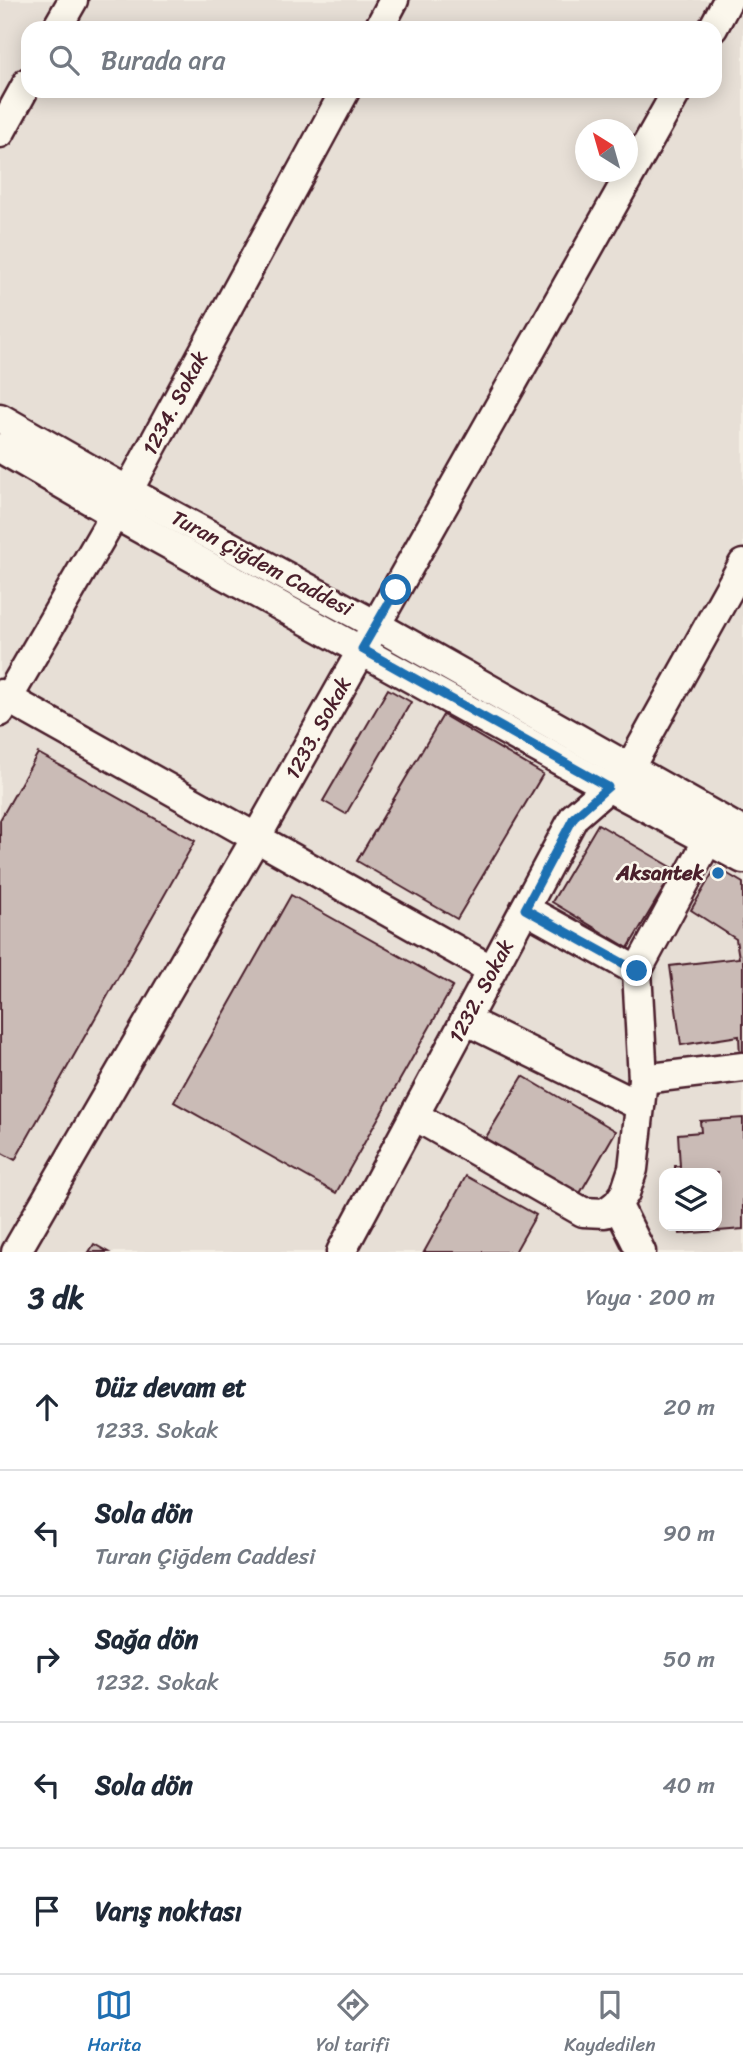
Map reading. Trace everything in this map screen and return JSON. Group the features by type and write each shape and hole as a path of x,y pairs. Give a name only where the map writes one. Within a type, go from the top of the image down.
{"street":[{"path":"61,21 73,0"},
{"path":"383,21 394,0"},
{"path":"717,21 729,0"},
{"path":"0,133 21,95"},
{"name":"1234. Sokak","path":"3,701 121,502 341,98"},
{"name":"1233. Sokak","path":"16,1252 256,838 673,98"},
{"name":"Turan Çiğdem Caddesi","path":"0,418 121,502 362,649 619,778 743,832"},
{"name":"Turan Çiğdem Caddesi","path":"0,448 121,502 376,625 619,778 708,840 743,859"},
{"name":"1232. Sokak","path":"341,1252 574,817 619,778 743,564"},
{"path":"3,701 492,970"},
{"path":"415,1116 583,1212 605,1213 617,1204 625,1193 633,1169 641,1092 637,971 708,840"},
{"path":"525,909 637,971"},
{"path":"465,1020 641,1092 743,1067"},
{"path":"617,1204 640,1252"}],"shaded area":[{"path":"0,0 743,0 743,1252 0,1252"}],"building":[{"path":"388,689 411,702 346,814 323,801"},
{"path":"443,715 543,774 457,919 357,861"},
{"path":"38,753 195,841 15,1160 0,1152 0,820"},
{"path":"598,824 675,869 628,948 552,902"},
{"path":"716,867 743,883 743,1057 740,1058 739,1036 681,1045 670,966 739,958 736,939 691,910"},
{"path":"291,895 453,986 336,1193 174,1102"},
{"path":"523,1076 616,1131 579,1195 485,1139"},
{"path":"743,1118 743,1229 722,1231 722,1168 675,1168 680,1166 678,1134 701,1132 700,1121"},
{"path":"466,1176 536,1215 515,1252 424,1252"},
{"path":"680,1231 718,1231 680,1234"},
{"path":"94,1244 108,1252 89,1252"}],"place":[{"name":"Aksantek","path":"718,873"}],"route":[{"path":"396,590 362,649 608,787 574,817 525,909 637,971"}]}
